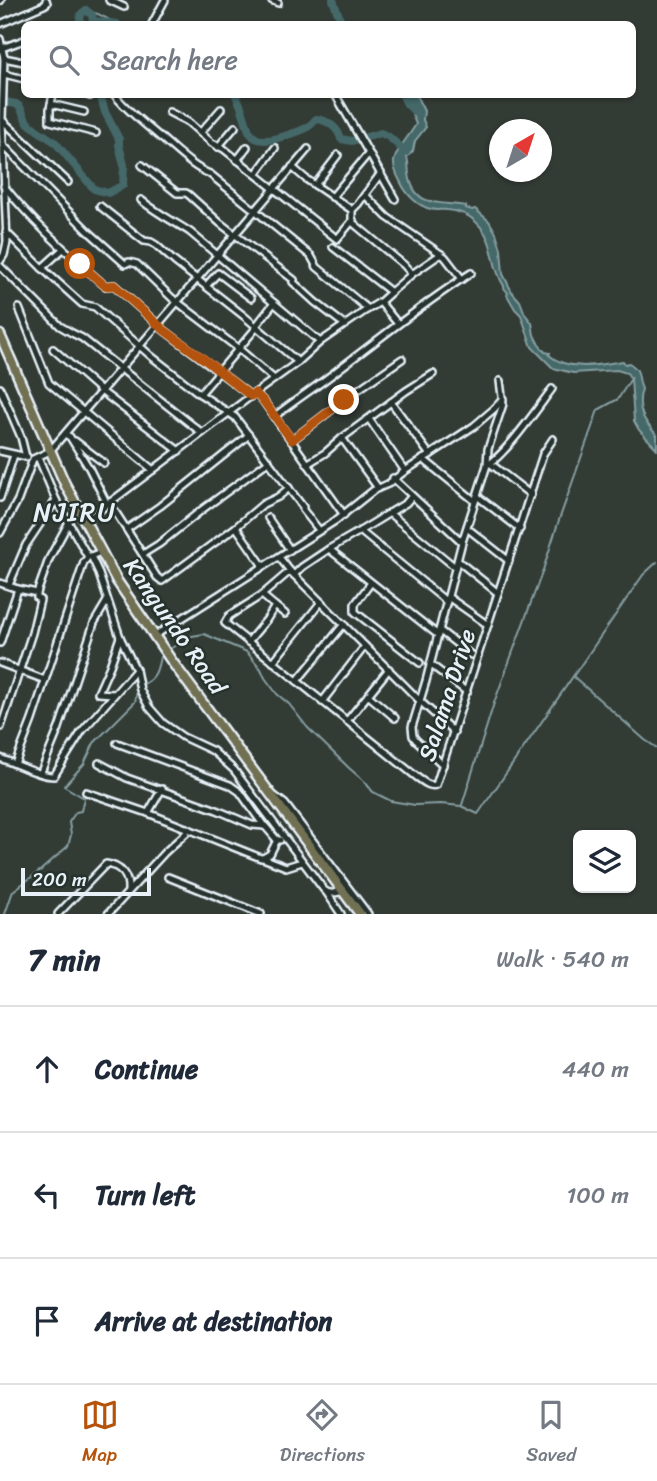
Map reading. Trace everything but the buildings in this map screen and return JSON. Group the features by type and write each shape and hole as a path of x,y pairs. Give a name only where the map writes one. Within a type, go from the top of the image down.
{"highway":[{"name":"Kangundo Road","path":"0,335 65,484 117,581 154,636 360,914"}],"street":[{"path":"0,24 44,5 46,0"},
{"path":"109,0 124,6"},
{"path":"154,21 165,0"},
{"path":"271,0 278,3"},
{"path":"0,39 5,58 2,198 6,246 0,264 61,326 82,338 202,433"},
{"path":"2,48 21,41"},
{"path":"5,58 21,61"},
{"path":"4,74 21,78"},
{"path":"52,98 49,118 51,122 96,134"},
{"path":"117,98 199,169 210,174 311,256 317,267 368,309"},
{"path":"337,98 395,199"},
{"path":"51,104 84,112"},
{"path":"200,133 221,109"},
{"path":"169,112 224,149 337,239 353,220"},
{"path":"2,114 68,182"},
{"path":"218,147 235,127"},
{"path":"2,144 104,246 125,264 137,264 178,302 274,379"},
{"path":"237,160 247,147"},
{"path":"256,174 275,148"},
{"path":"0,451 36,458 50,451 67,435 84,411 308,149"},
{"path":"332,197 369,153"},
{"path":"315,185 338,155"},
{"path":"142,165 177,193 187,193 345,325"},
{"path":"292,167 352,210"},
{"path":"381,173 352,210 352,222 412,274"},
{"path":"4,186 28,215 103,284 114,285 158,325 264,402 344,515"},
{"path":"365,195 387,217 445,257 462,279"},
{"path":"141,200 161,216 190,232 320,342"},
{"path":"100,206 144,241 156,245 298,362"},
{"path":"4,229 82,304 95,307 139,347 235,417 320,530"},
{"path":"333,247 391,292"},
{"path":"42,268 63,248"},
{"path":"84,522 298,362 320,342 380,302 412,274 441,254"},
{"path":"206,286 218,273 251,298"},
{"path":"274,417 471,273"},
{"path":"380,302 398,324"},
{"path":"200,394 274,303"},
{"path":"19,309 50,383 153,470"},
{"path":"53,349 101,391 178,451"},
{"path":"292,440 402,359"},
{"path":"307,464 433,374"},
{"path":"443,765 413,736 412,727 462,542 489,464 488,449 503,404 500,381"},
{"path":"0,388 21,437 26,457"},
{"path":"489,464 502,452 552,389"},
{"path":"154,636 344,515 360,500 474,426 503,399"},
{"path":"391,402 429,455"},
{"path":"369,419 405,471"},
{"path":"67,435 104,463"},
{"path":"67,435 108,503 162,581 263,504 289,488"},
{"path":"127,529 250,435"},
{"path":"342,438 378,488"},
{"name":"Salama Drive","path":"262,595 229,616 225,623 426,784 436,785 545,450 553,439"},
{"path":"0,498 14,455"},
{"path":"36,458 56,500 98,571 120,637 136,670 140,690 149,707 163,723 183,737 213,751 225,761 341,914"},
{"path":"0,533 36,458"},
{"path":"423,459 520,529"},
{"path":"143,554 269,461"},
{"path":"489,464 531,495"},
{"path":"393,478 462,542"},
{"path":"285,614 262,595 329,549 406,503 412,496"},
{"path":"9,586 26,545 56,500"},
{"path":"389,513 498,593"},
{"path":"268,518 290,550"},
{"path":"1,727 32,633 40,600 37,593 49,559 69,522"},
{"path":"236,527 263,566"},
{"path":"467,528 509,561"},
{"path":"360,531 447,599 488,625"},
{"path":"329,549 370,584 471,655"},
{"path":"15,764 84,562 89,556 101,552"},
{"path":"279,557 419,701 454,732"},
{"path":"98,571 111,570"},
{"path":"104,592 117,581"},
{"path":"0,583 37,593"},
{"path":"370,584 355,604 355,612 420,663"},
{"path":"0,642 18,589"},
{"path":"41,772 62,720 94,623 107,601"},
{"path":"273,662 321,602"},
{"path":"248,642 275,606"},
{"path":"297,681 344,624"},
{"path":"114,694 97,693 120,637"},
{"path":"323,702 365,646"},
{"path":"0,663 45,680"},
{"path":"430,664 467,692"},
{"path":"347,721 389,669"},
{"path":"0,758 29,771 54,776 82,731 136,670"},
{"path":"368,695 395,718"},
{"path":"117,743 230,785 240,792 277,841"},
{"path":"99,763 127,778 252,825 265,826"},
{"path":"240,779 255,772"},
{"path":"148,813 162,789"},
{"path":"86,792 148,813 286,867 302,862"},
{"path":"270,792 285,804 368,914"},
{"path":"108,914 186,833 187,828"},
{"path":"263,858 270,854 277,841 285,839"},
{"path":"58,914 106,864 116,866 127,877 128,892"},
{"path":"168,877 237,904 246,912 261,914"},
{"path":"327,893 343,891"}],"water":[{"path":"404,98 418,98 424,111 423,120 426,127 407,157 409,174 416,193 430,201 475,209 489,221 501,249 503,274 532,323 534,335 545,352 565,364 594,365 623,361 636,369 642,389 640,408 648,425 657,435 657,449 634,421 631,379 627,373 617,370 573,373 553,368 532,347 521,315 515,309 499,277 483,230 463,213 433,210 421,205 405,190 394,161 416,124"}],"waterway":[{"path":"333,0 342,21"},
{"path":"80,21 81,14 86,10 92,15 93,21"},
{"path":"88,11 111,21"},
{"path":"0,101 20,107 27,122 55,142 94,189 108,193 123,185 124,165 119,139 101,98"},
{"path":"237,98 250,132 262,140 300,131 316,119 332,125 341,139 352,141 381,133 406,152"},
{"path":"404,98 417,114"},
{"path":"462,805 494,703 598,410 618,399 632,377"},
{"path":"168,650 192,636 204,634 247,652 277,694 373,792 391,801 415,805 461,806 478,814 643,575 657,562"},
{"path":"142,685 155,674 160,657"},
{"path":"574,677 657,748"},
{"path":"5,914 13,891 68,846 71,835 69,822 76,812 81,811 84,798 64,786 84,764 94,743 135,702 137,691"}],"district":[{"name":"NJIRU","path":"75,512"}],"route":[{"path":"80,264 103,284 114,285 164,330 248,394 251,396 255,393 292,440 344,400"}]}
